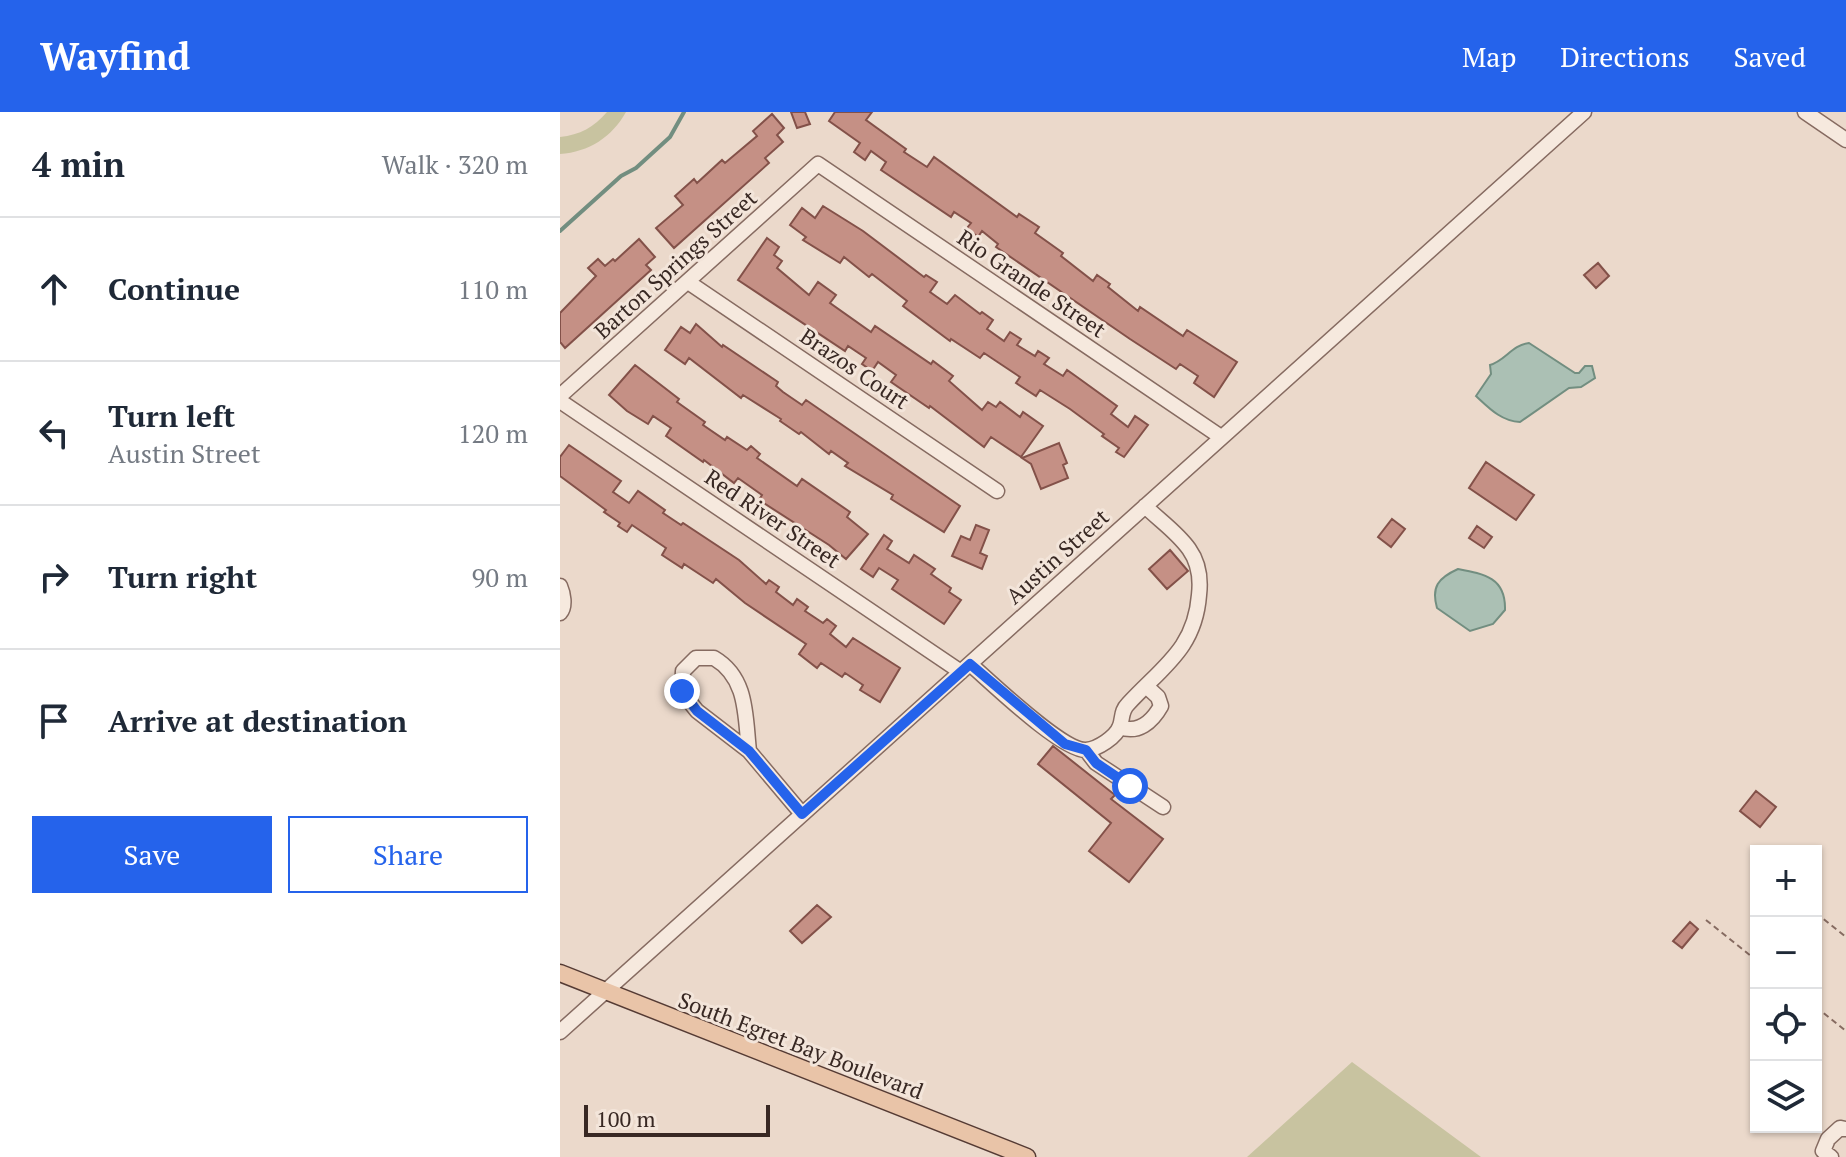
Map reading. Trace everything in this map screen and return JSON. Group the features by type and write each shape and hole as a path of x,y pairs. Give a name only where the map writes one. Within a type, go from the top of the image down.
{"main road":[{"name":"South Egret Bay Boulevard","path":"560,973 1027,1157"}],"street":[{"name":"Austin Street","path":"560,1032 1584,112"},
{"path":"1805,112 1846,140"},
{"name":"Rio Grande Street","path":"818,164 1221,437"},
{"name":"Barton Springs Street","path":"560,398 818,164"},
{"name":"Brazos Court","path":"688,282 997,491"},
{"name":"Red River Street","path":"560,398 965,668 1065,744 1086,750 1096,763 1163,807"},
{"path":"1086,750 1108,740 1120,727 1125,707 1173,658 1190,636 1196,620 1201,579 1189,549 1145,506"},
{"path":"560,586 563,601 560,613"},
{"path":"749,751 743,698 735,677 714,658 696,658 683,671 682,691 697,711 749,751 802,814"},
{"path":"1120,727 1128,731 1142,727 1160,710 1158,697 1146,686"},
{"path":"1831,1157 1823,1151 1828,1139 1840,1128 1846,1129"}],"path":[{"path":"1821,917 1846,937"},
{"path":"1706,920 1750,955"},
{"path":"1822,1012 1846,1031"}],"shaded area":[{"path":"607,112 626,112 614,129 599,142 560,154 560,137 586,129"},
{"path":"1529,343 1575,373 1585,366 1592,366 1595,378 1581,387 1569,388 1520,422 1513,421 1496,413 1476,396 1491,374 1490,365"},
{"path":"1458,569 1485,576 1498,584 1505,610 1493,624 1470,631 1437,608 1435,594 1438,584"},
{"path":"1352,1062 1481,1157 1247,1157"}],"building":[{"path":"791,112 805,112 810,124 797,128"},
{"path":"835,112 872,112 866,120 906,149 904,152 927,167 934,157 1017,217 1019,214 1039,227 1035,233 1063,253 1061,256 1093,281 1097,275 1138,311 1140,307 1183,336 1187,330 1237,362 1214,397 1194,383 1198,376 1180,364 1176,369 996,247 998,244 982,231 978,237 967,228 971,223 954,212 951,217 881,170 886,162 871,151 865,160 854,152 860,143 829,121"},
{"path":"772,114 784,128 777,135 783,142 765,158 769,163 674,248 656,228 683,205 675,196 694,179 697,183 722,160 725,163 757,136 753,131"},
{"path":"823,206 863,231 924,277 926,275 937,282 930,292 947,304 955,295 993,320 987,329 1004,341 1010,332 1021,339 1017,345 1035,356 1038,351 1049,358 1044,364 1063,376 1067,370 1077,377 1117,406 1111,414 1128,427 1135,416 1148,425 1124,457 1116,452 1119,448 1102,436 1104,434 1070,409 1040,390 1036,396 1016,383 1020,377 984,353 980,358 950,341 903,306 907,301 872,274 869,277 844,257 840,263 803,240 806,237 790,225 802,208 815,218"},
{"path":"767,238 779,247 774,255 782,261 777,268 809,295 818,282 836,295 830,303 871,332 875,326 931,364 933,361 953,376 949,381 982,410 988,402 996,407 1000,402 1020,417 1023,412 1043,426 1021,457 991,437 984,447 930,406 891,382 896,375 878,362 872,371 862,364 866,358 848,346 845,351 738,280"},
{"path":"639,239 655,257 646,265 651,270 565,348 560,342 560,313 596,276 588,268 598,259 605,266 613,259 615,261"},
{"path":"1598,263 1609,276 1596,288 1584,275"},
{"path":"696,324 722,347 778,382 776,386 783,392 802,405 806,400 960,506 944,532 891,499 893,495 845,466 848,463 831,451 829,454 743,395 741,398 689,358 685,364 665,350 681,327 690,333"},
{"path":"635,365 679,399 677,402 705,422 703,425 747,450 751,446 760,454 757,458 797,486 802,479 850,512 847,517 868,534 846,559 759,500 762,495 738,478 734,483 666,436 671,428 653,416 648,424 627,411 609,395"},
{"path":"1059,443 1067,463 1063,465 1068,478 1041,489 1031,464 1022,458"},
{"path":"569,445 621,481 613,492 629,503 638,491 665,510 663,513 739,560 766,584 769,580 779,587 776,592 793,605 797,599 808,607 805,611 823,623 827,619 836,626 830,634 846,647 853,638 900,668 880,702 860,690 863,685 845,673 842,677 821,663 817,668 799,654 806,644 745,603 716,579 713,583 684,564 682,568 662,555 666,548 632,525 627,532 618,526 620,523 604,512 606,510 560,476 560,457"},
{"path":"1486,462 1534,495 1516,520 1469,488"},
{"path":"1392,519 1405,529 1391,547 1378,537"},
{"path":"976,525 989,530 980,553 987,556 982,569 952,556 961,536 970,540"},
{"path":"1477,526 1492,537 1484,548 1469,538"},
{"path":"884,535 892,541 887,549 909,563 914,555 935,569 931,574 951,588 949,592 961,600 944,624 892,589 898,580 879,568 873,577 861,569"},
{"path":"1170,550 1188,571 1167,589 1149,569"},
{"path":"1053,746 1115,795 1111,799 1163,839 1129,882 1089,851 1111,823 1038,764"},
{"path":"1756,791 1776,807 1760,827 1740,811"},
{"path":"817,905 831,917 802,943 790,931"},
{"path":"1690,922 1698,929 1682,948 1673,941"}],"waterway":[{"path":"560,231 670,137 684,112"}],"route":[{"path":"682,691 697,711 749,751 802,814 970,664 1065,744 1086,750 1096,763 1130,786"}]}
